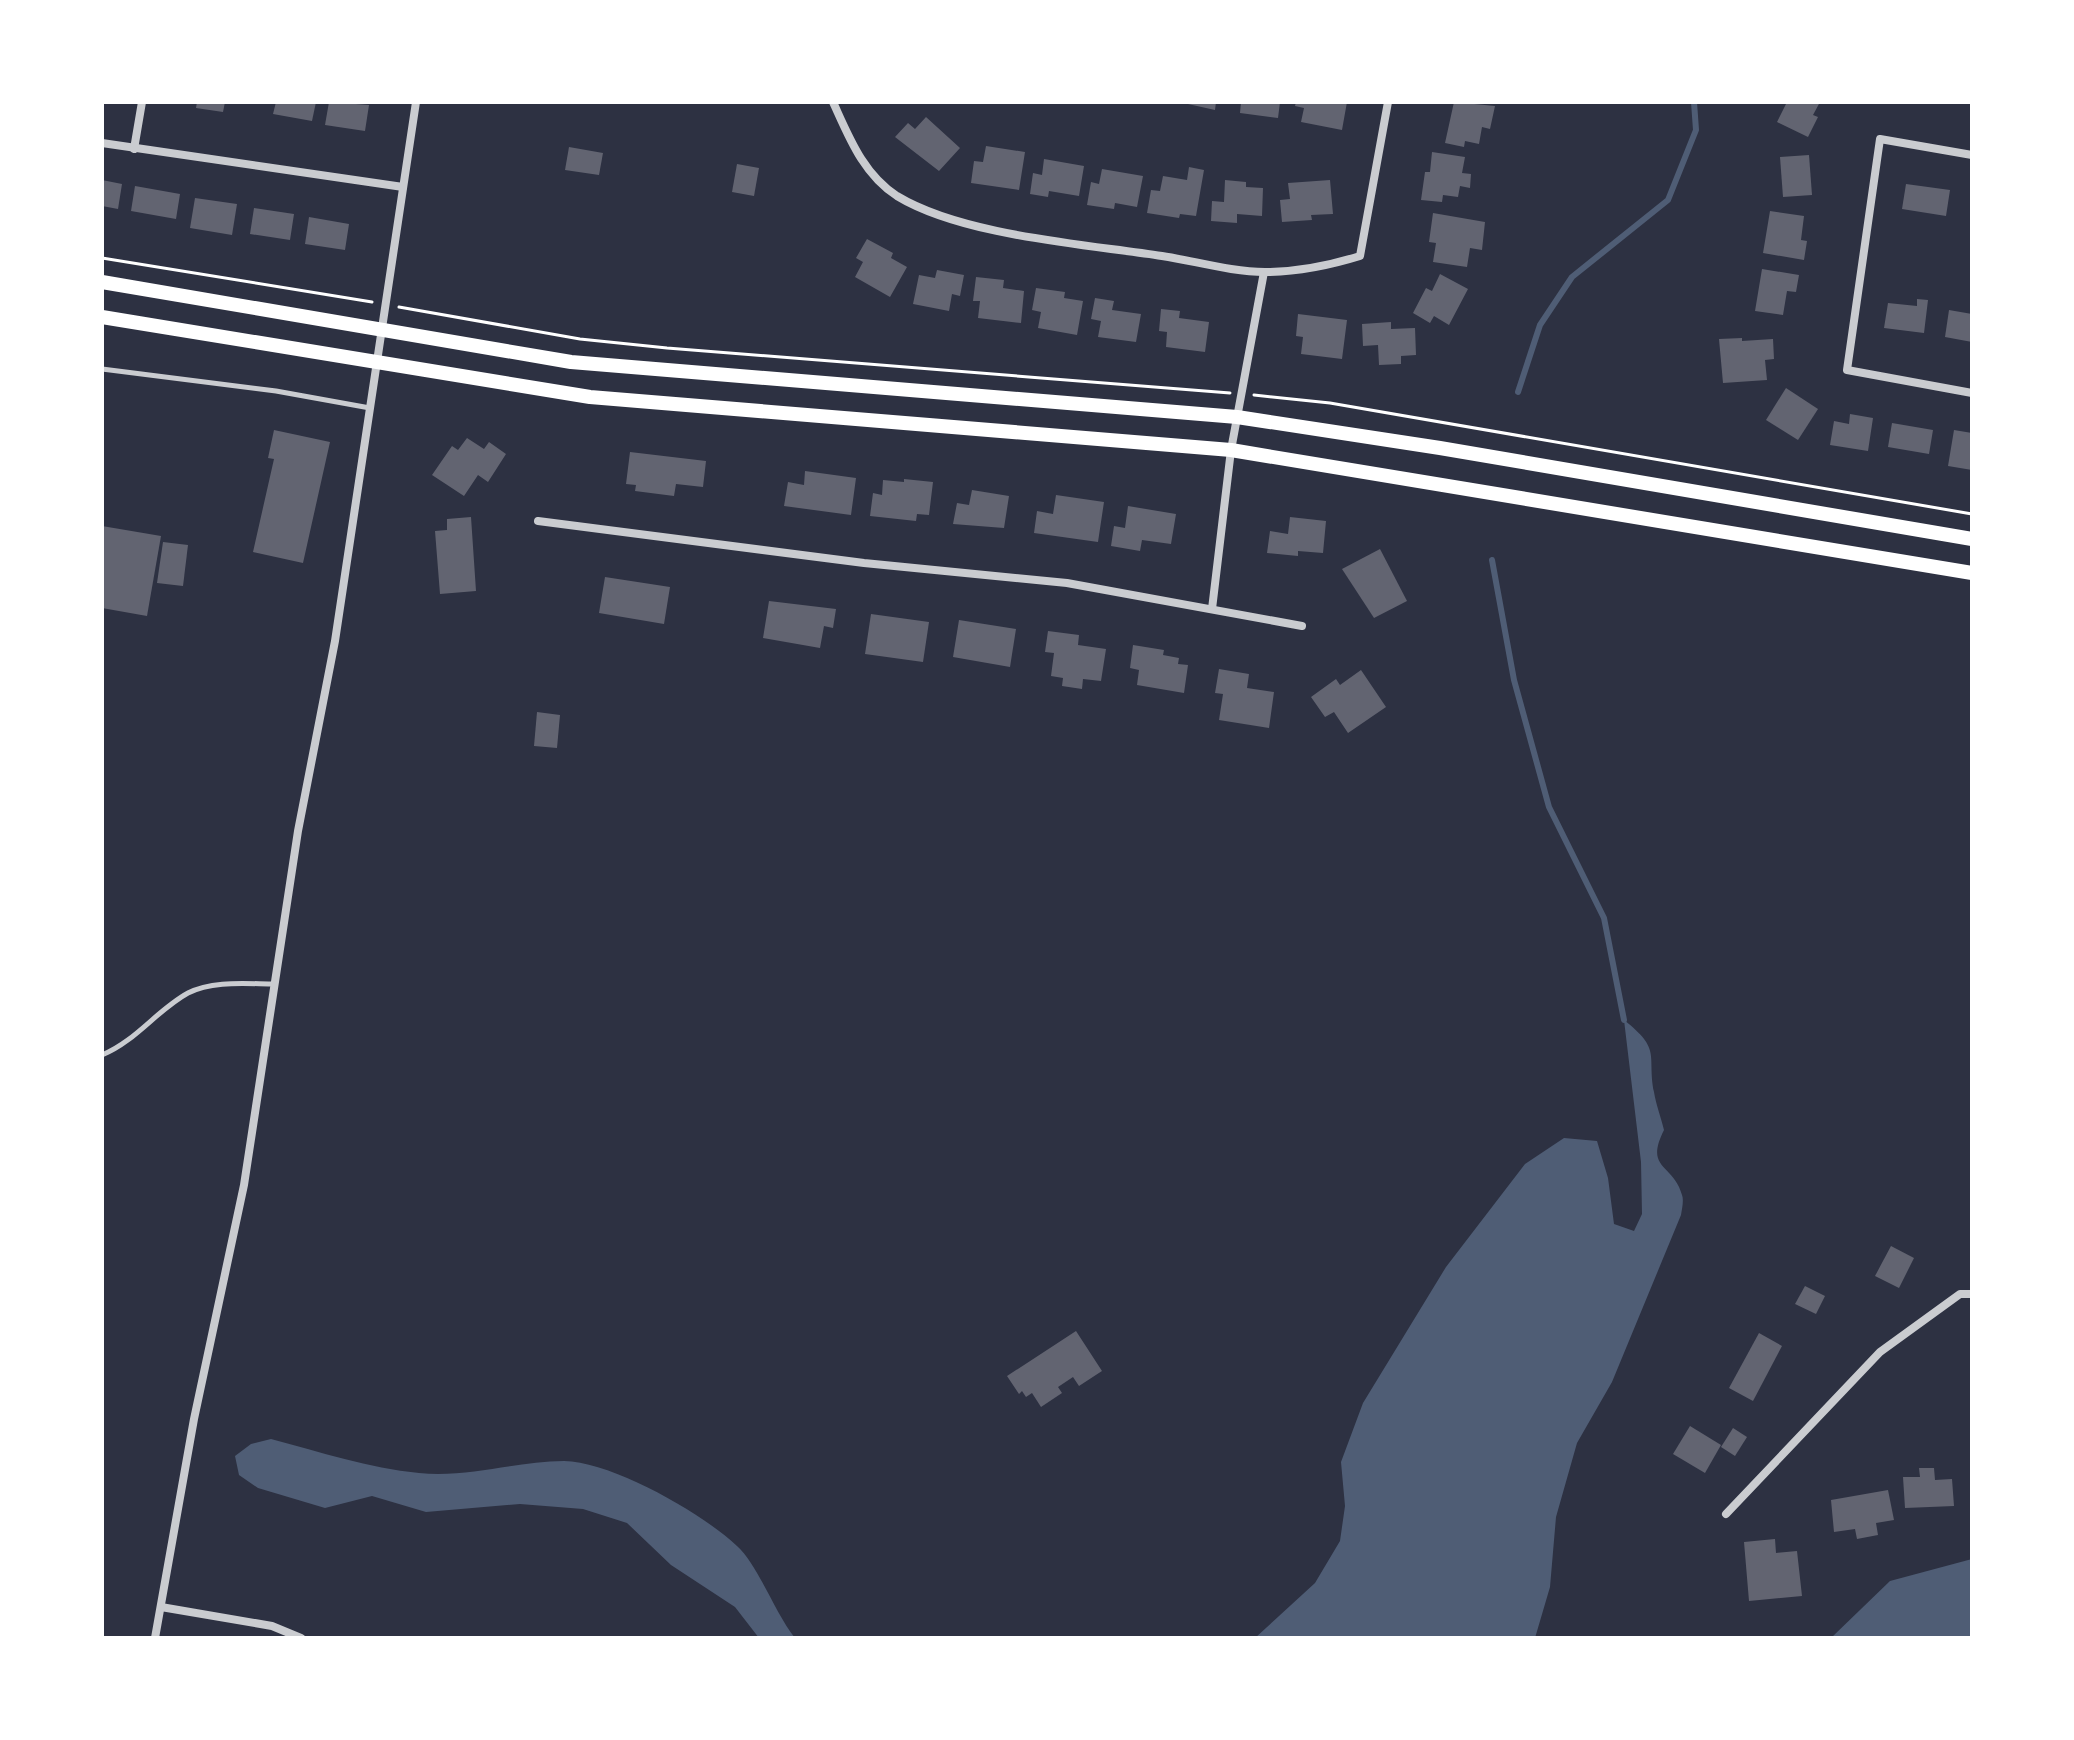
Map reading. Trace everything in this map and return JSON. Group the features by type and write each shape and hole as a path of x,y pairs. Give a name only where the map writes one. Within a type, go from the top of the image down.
{"main road":[{"path":"102,282 627,368 1237,417 1440,448 1972,539"},
{"path":"102,317 590,397 1231,450 1972,573"}],"street":[{"path":"134,149 142,102"},
{"path":"155,1638 194,1419 244,1185 298,831 335,641 416,102"},
{"path":"833,102 847,137 865,165 894,194 924,210 995,229 1264,272 1341,262 1360,256 1388,102"},
{"path":"1972,155 1880,139 1847,370 1972,393"},
{"path":"102,143 403,187"},
{"path":"1212,609 1231,450 1264,272"},
{"path":"538,521 864,563 1067,583 1302,626"},
{"path":"1726,1514 1880,1352 1960,1294 1972,1294"},
{"path":"161,1607 272,1626 301,1638"}],"lane":[{"path":"102,369 276,391 370,408"},
{"path":"102,1055 144,1030 187,994 207,986 275,984"}],"path":[{"path":"102,258 580,339 1330,403 1972,514"}],"water":[{"path":"1624,1020 1644,1039 1651,1053 1654,1092 1664,1130 1657,1153 1683,1197 1681,1215 1612,1382 1577,1443 1556,1517 1550,1587 1535,1638 1255,1638 1315,1583 1340,1541 1345,1506 1341,1462 1363,1403 1446,1267 1525,1164 1564,1138 1597,1141 1608,1178 1614,1224 1634,1231 1642,1214 1641,1162"},
{"path":"271,1439 363,1463 419,1473 456,1473 564,1461 607,1470 680,1505 737,1546 752,1565 795,1638 759,1638 735,1607 671,1565 627,1523 583,1509 520,1504 426,1512 372,1496 325,1508 258,1488 239,1475 235,1456 251,1444"},
{"path":"1972,1559 1972,1638 1831,1638 1890,1581"}],"building":[{"path":"197,102 225,102 223,112 196,108"},
{"path":"276,102 316,102 312,121 273,114"},
{"path":"329,102 369,105 365,131 325,125"},
{"path":"1179,102 1216,102 1215,110"},
{"path":"1241,102 1280,102 1278,118 1240,113"},
{"path":"1296,102 1347,102 1342,130 1301,122 1304,108 1295,106"},
{"path":"1454,102 1495,106 1490,129 1482,127 1479,144 1465,141 1464,147 1445,143"},
{"path":"1787,102 1820,102 1813,115 1818,117 1808,137 1777,122"},
{"path":"926,117 960,148 939,171 895,137 908,123 915,129"},
{"path":"986,146 1025,152 1019,190 971,183 974,161 983,162"},
{"path":"569,147 603,153 599,175 565,170"},
{"path":"1432,152 1465,157 1462,173 1471,174 1470,188 1460,186 1458,197 1443,195 1442,202 1421,200 1425,172 1430,172"},
{"path":"1809,155 1812,195 1783,197 1780,157"},
{"path":"1044,159 1084,166 1079,196 1049,191 1048,197 1030,194 1033,173 1042,175"},
{"path":"737,164 759,168 754,196 732,192"},
{"path":"1189,167 1204,170 1196,216 1180,214 1179,218 1147,213 1151,190 1160,191 1163,176 1187,180"},
{"path":"1102,169 1143,176 1137,207 1115,203 1114,209 1087,205 1091,182 1099,184"},
{"path":"102,180 122,184 118,209 102,206"},
{"path":"1225,180 1246,182 1246,187 1263,188 1262,216 1237,214 1237,223 1211,221 1212,201 1224,202"},
{"path":"1330,180 1333,214 1311,215 1312,220 1282,222 1280,200 1290,199 1288,183"},
{"path":"1906,184 1950,190 1946,216 1902,209"},
{"path":"135,186 180,194 176,219 131,211"},
{"path":"195,198 237,204 232,235 190,228"},
{"path":"254,208 294,214 290,240 250,234"},
{"path":"1770,211 1804,216 1801,240 1807,241 1804,260 1763,253"},
{"path":"1433,213 1485,222 1482,250 1470,248 1467,267 1433,262 1436,243 1429,242"},
{"path":"309,217 349,224 345,250 305,244"},
{"path":"867,239 893,253 891,258 907,267 890,297 855,277 863,262 856,258"},
{"path":"1762,269 1799,275 1796,292 1787,291 1783,315 1755,311"},
{"path":"937,270 964,275 960,296 952,294 949,311 913,304 919,275 935,278"},
{"path":"1440,274 1468,289 1449,325 1434,316 1430,323 1413,313 1426,288 1432,291"},
{"path":"976,277 1004,280 1003,288 1024,291 1021,323 978,318 980,301 973,301"},
{"path":"1036,288 1065,292 1064,298 1083,301 1077,335 1038,328 1041,312 1032,310"},
{"path":"1095,298 1114,301 1112,310 1141,314 1136,342 1098,337 1101,321 1091,319"},
{"path":"1917,299 1928,300 1924,333 1884,328 1888,303 1917,306"},
{"path":"1161,309 1180,311 1179,318 1209,322 1205,352 1166,347 1167,332 1159,331"},
{"path":"1949,310 1972,314 1972,342 1945,337"},
{"path":"1298,314 1347,320 1342,359 1301,354 1303,337 1296,336"},
{"path":"1391,322 1391,329 1415,328 1416,355 1401,356 1401,364 1379,365 1378,345 1363,346 1362,324"},
{"path":"1742,338 1742,341 1773,339 1774,359 1765,360 1767,380 1723,383 1719,339"},
{"path":"1786,388 1818,409 1798,440 1766,420"},
{"path":"1850,414 1873,418 1868,451 1830,445 1834,421 1849,424"},
{"path":"1892,423 1933,430 1929,454 1888,447"},
{"path":"274,430 330,442 303,563 253,552 274,459 268,458"},
{"path":"1954,430 1972,433 1972,470 1948,466"},
{"path":"467,438 484,449 489,442 506,454 488,482 478,475 464,496 432,475 452,446 458,450"},
{"path":"630,452 706,461 703,487 676,484 674,496 635,491 636,485 626,484"},
{"path":"805,471 856,478 851,515 784,506 788,482 804,485"},
{"path":"904,479 933,482 929,515 917,514 916,521 870,516 873,493 882,495 883,480 904,482"},
{"path":"972,490 1009,496 1004,528 953,524 957,503 969,505"},
{"path":"1056,495 1104,502 1098,542 1034,533 1037,511 1053,514"},
{"path":"1128,506 1176,514 1171,544 1142,540 1140,551 1111,546 1114,526 1125,528"},
{"path":"471,517 476,591 440,594 435,531 447,530 447,519"},
{"path":"1290,517 1326,521 1323,553 1298,551 1298,556 1267,553 1270,531 1288,534"},
{"path":"102,526 161,536 147,616 102,608"},
{"path":"163,542 188,545 183,586 157,583"},
{"path":"1380,549 1407,601 1374,618 1342,569"},
{"path":"605,577 670,587 664,624 599,613"},
{"path":"769,601 836,609 833,628 824,626 820,648 763,638"},
{"path":"871,614 929,622 923,662 865,654"},
{"path":"959,620 1016,629 1010,667 953,657"},
{"path":"1048,631 1079,635 1078,645 1106,649 1101,681 1083,679 1082,689 1062,686 1063,678 1051,676 1054,653 1045,652"},
{"path":"1133,645 1164,650 1163,655 1179,658 1178,664 1188,665 1184,693 1137,685 1139,670 1130,668"},
{"path":"1219,669 1249,674 1247,688 1274,692 1269,728 1219,720 1223,694 1215,693"},
{"path":"1361,670 1386,707 1348,733 1334,712 1325,717 1311,697 1336,679 1340,685"},
{"path":"537,712 560,715 557,748 534,746"},
{"path":"1891,1246 1914,1258 1899,1288 1875,1276"},
{"path":"1805,1286 1825,1296 1816,1314 1795,1304"},
{"path":"1076,1331 1102,1371 1079,1386 1073,1377 1058,1387 1062,1393 1041,1407 1032,1393 1026,1397 1022,1391 1019,1394 1007,1376"},
{"path":"1759,1333 1782,1346 1753,1401 1729,1388"},
{"path":"1690,1426 1721,1445 1705,1473 1673,1454"},
{"path":"1733,1428 1747,1437 1735,1456 1721,1447"},
{"path":"1919,1468 1934,1468 1935,1480 1952,1479 1954,1506 1905,1508 1903,1477 1920,1477"},
{"path":"1888,1490 1894,1520 1876,1523 1878,1535 1857,1539 1855,1529 1834,1532 1831,1500"},
{"path":"1775,1539 1776,1553 1797,1551 1802,1596 1749,1601 1744,1542"}],"waterway":[{"path":"1518,392 1540,325 1572,277 1668,200 1696,130 1694,102"},
{"path":"1492,560 1514,680 1549,807 1604,918 1624,1020"}]}
